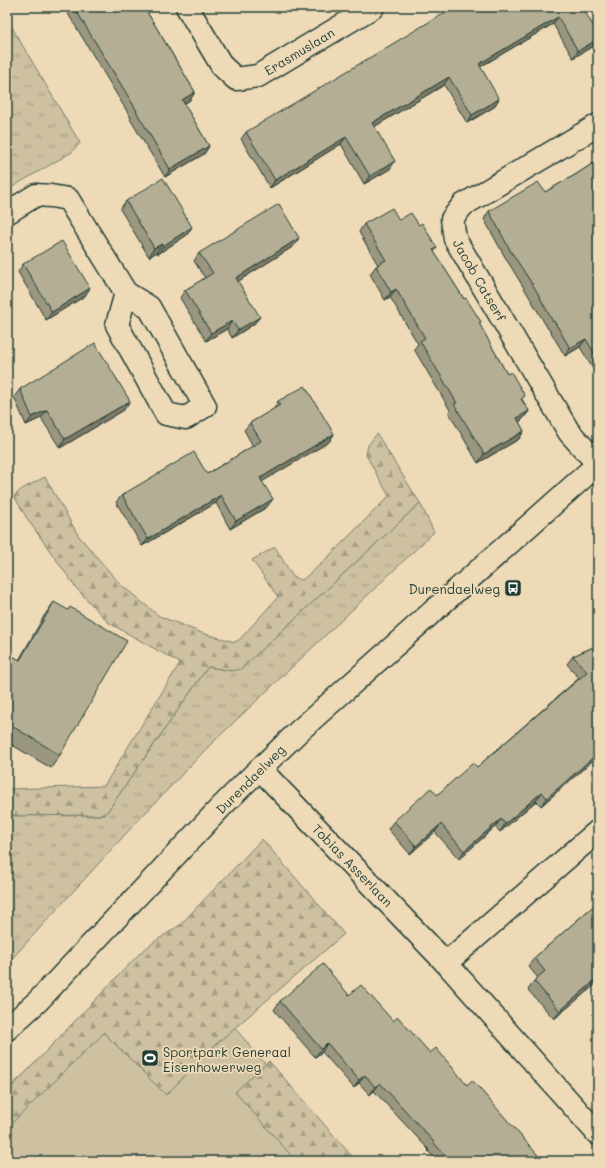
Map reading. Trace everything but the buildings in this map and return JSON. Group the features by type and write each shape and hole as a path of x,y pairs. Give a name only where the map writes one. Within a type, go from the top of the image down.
{"street":[{"name":"Erasmuslaan","path":"187,7 222,66 236,79 258,76 373,7"},
{"name":"Jacob Catserf","path":"598,125 463,205 452,219 454,239 569,432 598,464"},
{"path":"7,213 36,195 68,199 126,293 149,307 205,406 186,418 166,414 117,324 126,293"},
{"name":"Durendaelweg","path":"7,1029 38,1000 220,808 299,731 598,464"},
{"name":"Tobias Asserlaan","path":"260,769 446,963 598,1134"},
{"path":"446,963 598,831"}],"green space":[{"path":"7,19 80,143 72,152 7,190"},
{"path":"377,434 420,503 241,669 232,671 208,667 105,815 7,816 7,789 104,786 180,663 109,623 77,589 28,520 14,496 22,489 45,477 78,535 120,584 159,616 202,633 235,642 240,639 278,597 252,560 275,547 293,577 302,580 320,565 389,496 366,455 368,445"},
{"path":"420,503 434,532 208,747 132,827 7,964 7,816 105,815 208,667 232,671 241,669"},
{"path":"262,839 344,934 216,1044 166,1095 104,1033 7,1128 7,1092 141,952 180,925"},
{"name":"Sportpark Generaal Eisenhowerweg","path":"160,940 348,1161 7,1161 7,1090 75,1026"},
{"path":"269,1061 356,1161 296,1161 235,1092"}],"place":[{"name":"Durendaelweg","path":"513,588"},
{"name":"Sportpark Generaal Eisenhowerweg","path":"150,1058"}]}
